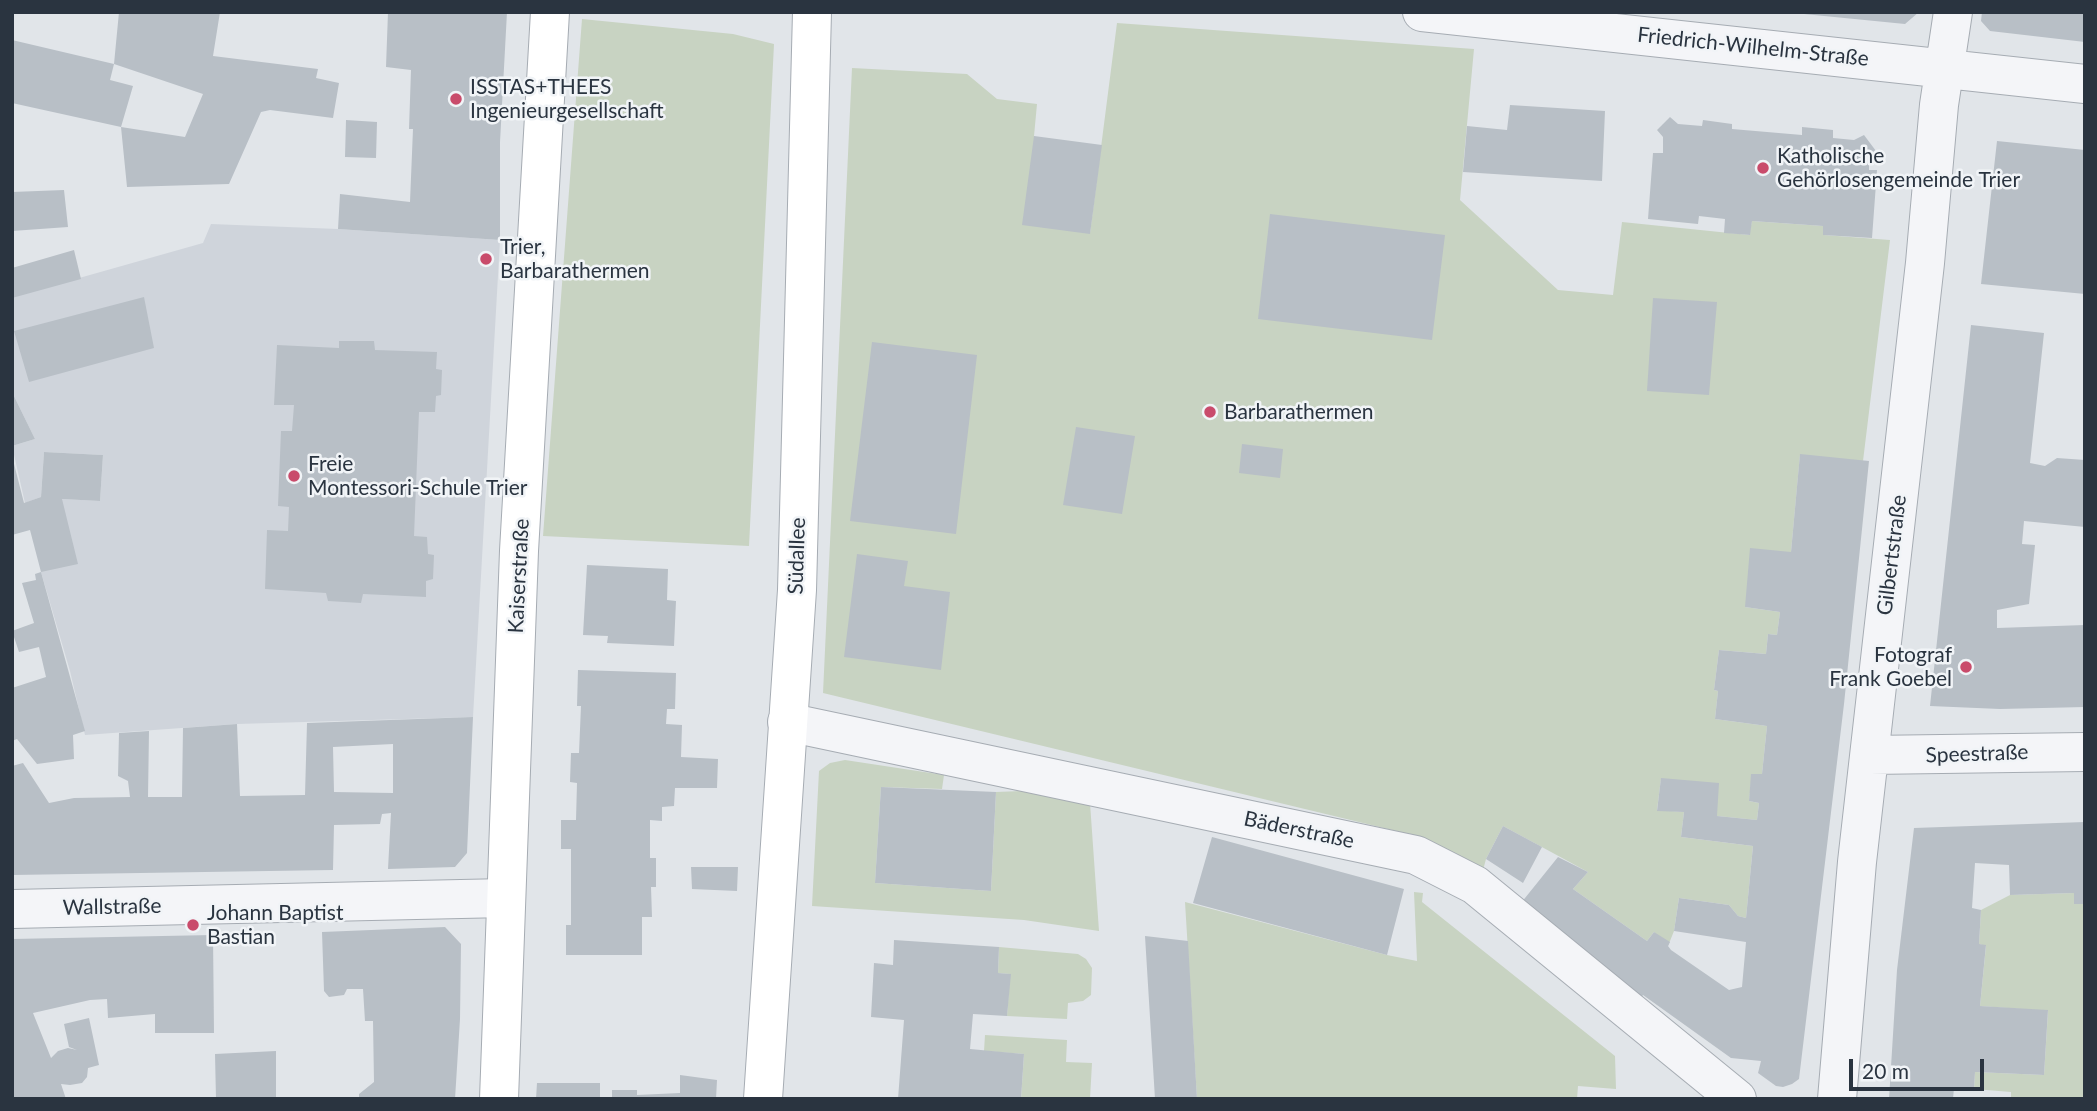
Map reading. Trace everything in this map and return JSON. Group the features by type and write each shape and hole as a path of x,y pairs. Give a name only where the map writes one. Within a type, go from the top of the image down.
{"main road":[{"name":"Kaiserstraße","path":"499,1099 519,551 550,12"},
{"name":"Südallee","path":"763,1099 797,590 812,12"}],"street":[{"name":"Friedrich-Wilhelm-Straße","path":"1422,12 2085,84"},
{"name":"Gilbertstraße","path":"1837,1099 1857,862 1925,263 1939,105 1953,12"},
{"name":"Bäderstraße","path":"787,722 1416,855 1475,886 1737,1099"},
{"name":"Speestraße","path":"1870,755 2085,752"},
{"name":"Wallstraße","path":"12,909 506,898"}],"shaded area":[{"name":"Freie Montessori-Schule Trier","path":"211,224 500,240 473,717 237,724 85,735 70,671 41,572 62,499 100,501 103,455 44,452 41,497 25,503 12,446 35,439 12,392 12,297 203,243"}],"green space":[{"path":"582,19 733,34 774,44 749,546 543,536"},
{"path":"1117,23 1474,49 1460,200 1558,290 1613,295 1622,222 1749,235 1752,221 1823,226 1824,235 1890,240 1863,461 1800,455 1791,552 1745,607 1780,612 1777,635 1768,634 1766,654 1719,650 1714,690 1718,691 1715,719 1767,726 1762,774 1752,774 1749,801 1759,803 1757,820 1717,816 1661,779 1657,810 1684,812 1681,837 1753,846 1746,918 1738,916 1729,905 1679,898 1674,931 1668,946 1654,932 1647,941 1573,889 1588,872 1503,826 1486,859 1482,874 1417,836 823,693 852,68 967,74 997,99 1037,104 1034,136 1090,233"},
{"path":"845,760 944,775 942,789 881,787 875,883 991,891 996,792 1022,791 1090,803 1099,931 1024,920 812,906 819,771 830,763"},
{"path":"1414,892 1423,893 1422,902 1615,1056 1616,1089 1578,1086 1577,1099 1197,1099 1185,902 1417,961"},
{"path":"2074,893 2085,904 2085,1099 2011,1099 2011,1092 1974,1089 1975,1072 2044,1075 2048,1011 1980,1006 1986,946 1979,944 1981,910 2010,895"},
{"path":"999,947 1078,954 1086,959 1092,968 1091,995 1083,1001 1068,1003 1067,1019 1007,1016 1010,974 998,973"},
{"path":"985,1035 1067,1040 1066,1062 1092,1063 1090,1099 1021,1099 1024,1054 984,1051"}],"building":[{"path":"119,12 220,12 213,56 318,69 316,78 339,83 333,118 270,110 261,112 229,184 127,187 121,127 185,137 203,94 114,64"},
{"path":"388,12 507,12 500,142 500,240 338,229 340,194 410,202 413,129 409,129 411,70 386,67"},
{"path":"1804,12 1919,12 1905,24"},
{"path":"1982,12 2085,12 2085,42 1990,31 1981,21"},
{"path":"12,40 114,64 110,80 133,86 121,127 12,103"},
{"path":"1510,105 1605,111 1602,181 1463,172 1467,126 1507,130"},
{"path":"1670,117 1678,124 1702,126 1703,120 1732,124 1732,129 1802,135 1802,127 1833,130 1833,138 1854,140 1864,135 1876,151 1869,157 1869,170 1877,170 1872,238 1823,235 1823,226 1752,221 1750,235 1724,233 1725,219 1699,216 1698,224 1648,219 1653,153 1663,153 1663,137 1657,130"},
{"path":"346,120 377,122 376,158 345,157"},
{"path":"1034,136 1102,145 1090,234 1022,225"},
{"path":"1997,141 2085,150 2085,294 1981,284"},
{"path":"64,190 68,227 12,231 12,192"},
{"path":"1270,214 1445,235 1432,340 1258,319"},
{"path":"74,250 81,279 12,298 12,268"},
{"path":"144,297 154,348 29,382 14,331"},
{"path":"1653,298 1717,302 1709,395 1647,391"},
{"path":"1971,325 2044,333 2030,463 2045,466 2057,458 2085,460 2085,527 2024,521 2022,544 2035,545 2029,604 1997,610 1997,628 2085,625 2085,707 2000,709 1930,706"},
{"path":"339,341 374,341 375,350 437,352 436,369 442,370 441,395 436,396 435,412 419,412 414,536 427,537 428,554 434,555 433,579 426,581 426,597 363,594 361,603 328,601 326,593 265,589 267,530 288,531 289,507 278,506 281,431 292,431 294,405 274,405 277,345 339,348"},
{"path":"872,342 977,355 956,534 850,521"},
{"path":"12,392 35,439 12,446"},
{"path":"1076,427 1135,436 1122,514 1063,505"},
{"path":"1242,444 1283,449 1280,478 1239,473"},
{"path":"44,452 103,455 100,501 62,499 78,564 41,572 30,530 12,535 12,456 24,503 41,497"},
{"path":"1800,454 1869,461 1844,704 1799,1079 1783,1087 1776,1086 1758,1073 1761,1061 1731,1058 1643,995 1639,1000 1521,903 1558,857 1588,872 1573,889 1647,941 1654,932 1670,942 1668,946 1671,950 1729,990 1742,987 1746,942 1674,931 1679,898 1729,905 1738,916 1746,918 1753,846 1681,837 1684,812 1657,811 1661,778 1719,783 1717,816 1757,820 1759,803 1749,801 1751,774 1762,774 1767,726 1715,719 1718,691 1714,690 1719,650 1766,654 1768,634 1777,635 1780,612 1745,607 1750,548 1791,552"},
{"path":"857,554 908,561 904,586 950,592 941,670 844,657"},
{"path":"587,565 668,569 667,600 676,601 674,646 607,643 608,636 583,635"},
{"path":"41,572 85,731 73,735 74,759 37,764 17,739 12,741 12,688 46,677 39,647 19,652 12,631 34,623 22,583 36,580 35,574"},
{"path":"578,670 676,673 675,709 667,709 666,724 682,725 681,757 718,759 717,788 675,788 674,806 662,807 662,821 650,820 650,858 656,858 656,887 651,887 652,917 642,917 642,955 566,955 566,925 571,925 571,849 561,849 561,820 576,820 577,783 570,782 571,753 579,753 581,706 577,706"},
{"path":"473,717 467,853 455,867 388,869 391,813 382,814 380,824 334,825 333,870 12,875 12,766 23,763 49,803 74,798 130,797 128,781 118,776 119,733 149,731 148,797 182,797 183,728 237,724 240,796 305,795 307,723","holes":["393,744 393,793 334,792 333,747"]},
{"path":"881,787 996,792 991,891 875,883"},
{"path":"2085,822 2085,904 2074,904 2074,893 2010,895 2009,865 1975,863 1972,908 1981,910 1979,944 1986,945 1980,1006 2048,1010 2044,1075 1975,1072 1974,1089 1954,1088 1953,1099 1889,1099 1897,970 1914,828"},
{"path":"1503,826 1542,847 1523,883 1486,859"},
{"path":"1212,837 1404,889 1387,955 1193,903"},
{"path":"691,867 738,867 737,891 692,889"},
{"path":"445,927 461,944 455,1099 359,1099 359,1094 374,1082 373,1021 365,1021 363,989 347,989 344,995 329,997 324,991 322,932"},
{"path":"213,935 214,1033 155,1033 155,1014 108,1018 107,999 90,1000 33,1013 51,1058 58,1051 68,1048 77,1050 69,1047 64,1024 89,1018 99,1065 88,1068 87,1077 82,1083 61,1084 66,1099 12,1099 12,939"},
{"path":"1145,936 1188,941 1197,1099 1155,1099"},
{"path":"894,940 999,947 998,973 1011,974 1007,1016 973,1014 970,1049 1024,1054 1021,1099 898,1099 904,1020 871,1017 874,963 893,965"},
{"path":"276,1051 276,1099 216,1099 215,1054"},
{"path":"680,1075 717,1080 716,1099 612,1099 612,1090 637,1090 637,1095 680,1093"},
{"path":"537,1083 600,1083 600,1099 536,1099"}],"place":[{"name":"ISSTAS+THEES Ingenieurgesellschaft","path":"456,99"},
{"name":"Katholische Gehörlosengemeinde Trier","path":"1763,168"},
{"name":"Trier, Barbarathermen","path":"486,259"},
{"name":"Barbarathermen","path":"1210,412"},
{"name":"Freie Montessori-Schule Trier","path":"294,476"},
{"name":"Fotograf Frank Goebel","path":"1966,667"},
{"name":"Johann Baptist Bastian","path":"193,925"}]}
